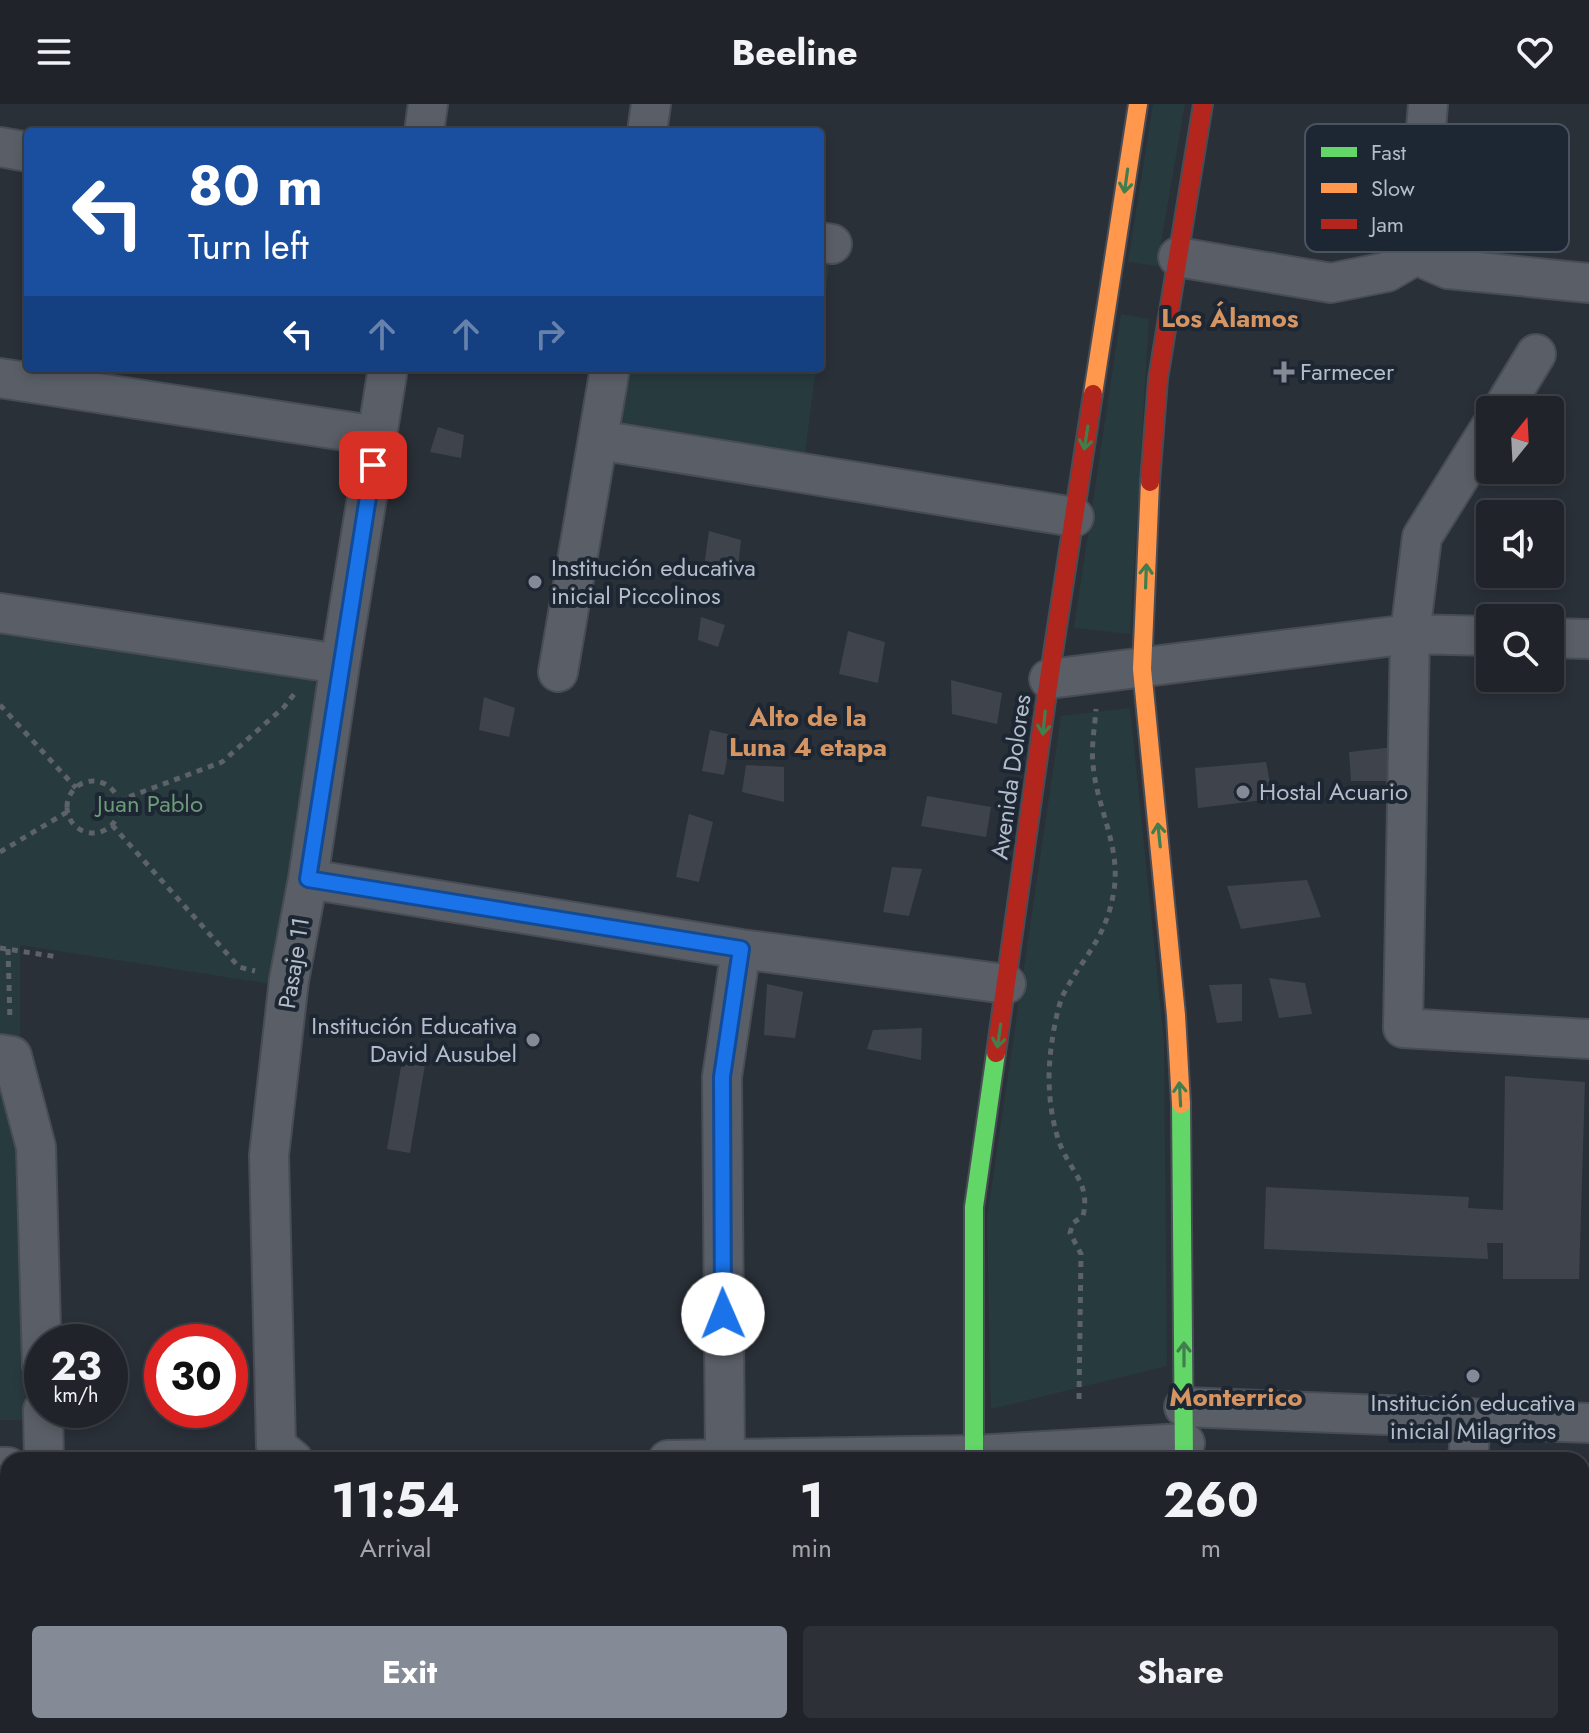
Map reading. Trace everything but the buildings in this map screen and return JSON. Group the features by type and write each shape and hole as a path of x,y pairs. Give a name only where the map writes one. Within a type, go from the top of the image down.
{"main road":[{"name":"Avenida Dolores","path":"974,1452 974,1207 1074,517 1121,271 1138,104"},
{"path":"1184,1437 1183,1150 1176,1015 1142,669 1152,433 1171,272 1203,104"}],"street":[{"path":"425,128 428,104"},
{"path":"648,128 651,104"},
{"path":"1426,124 1428,104"},
{"path":"0,147 24,151"},
{"path":"1171,272 1331,283 1387,272 1416,255"},
{"path":"1416,255 1448,269 1589,283"},
{"path":"1510,396 1536,354"},
{"name":"Pasaje 11","path":"283,1452 276,1446 269,1155 289,980 308,879 330,663 378,436 387,372"},
{"path":"558,672 609,372"},
{"path":"0,378 378,436"},
{"path":"598,440 1074,517"},
{"path":"1476,450 1422,537 1410,634 1403,1028 1589,1039"},
{"path":"0,613 330,663"},
{"path":"1049,679 1410,634 1476,636"},
{"path":"1564,638 1589,639"},
{"path":"308,879 741,949 1006,984"},
{"path":"737,1452 722,1077 741,949"},
{"path":"6,1055 36,1147 41,1324"},
{"path":"1469,1452 1471,1418"},
{"path":"1034,1452 1184,1437 1471,1418 1589,1423"},
{"path":"43,1428 44,1452"}],"path":[{"path":"118,801 222,762 330,663"},
{"path":"1079,1399 1081,1254 1070,1233 1073,1223 1083,1216 1085,1193 1057,1132 1049,1059 1063,995 1100,936 1115,886 1115,857 1093,764 1097,700"},
{"path":"0,705 76,788"},
{"path":"84,783 101,783 115,793 118,801 119,810 112,825 98,833 75,826 67,812 68,799 84,783"},
{"path":"0,852 67,812"},
{"path":"112,825 239,967 289,980"},
{"path":"0,948 58,957"},
{"path":"6,1055 8,949"}],"green space":[{"path":"1153,104 1185,104 1157,266 1128,262"},
{"path":"824,259 830,260 824,305"},
{"path":"1121,314 1149,319 1130,634 1074,628"},
{"path":"623,372 815,372 804,461 615,434"},
{"name":"Juan Pablo","path":"0,626 309,676 321,690 271,984 20,945 20,1043 33,1324 24,1324 24,1420 0,1420"},
{"path":"1130,708 1164,1041 1167,1366 991,1409 987,1218 1061,716"}],"traffic: fast":[{"path":"974,1452 974,1207 996,1053"},
{"path":"1181,1104 1184,1452"}],"traffic: slow":[{"path":"1093,394 1138,104"},
{"path":"1150,482 1142,669 1176,1015 1181,1104"}],"traffic: jam":[{"path":"1150,482 1158,379 1203,104"},
{"path":"996,1053 1093,394"}],"place":[{"name":"Farmecer","path":"1284,372"},
{"name":"Institución educativa inicial Piccolinos","path":"535,582"},
{"name":"Hostal Acuario","path":"1243,792"},
{"name":"Institución Educativa David Ausubel","path":"533,1040"},
{"name":"Institución educativa inicial Milagritos","path":"1473,1376"}],"district":[{"name":"Los Álamos","path":"1230,318"},
{"name":"Alto de la Luna 4 etapa","path":"808,732"},
{"name":"Monterrico","path":"1236,1397"}],"route":[{"path":"373,465 308,879 741,949 722,1077 723,1314"}]}
